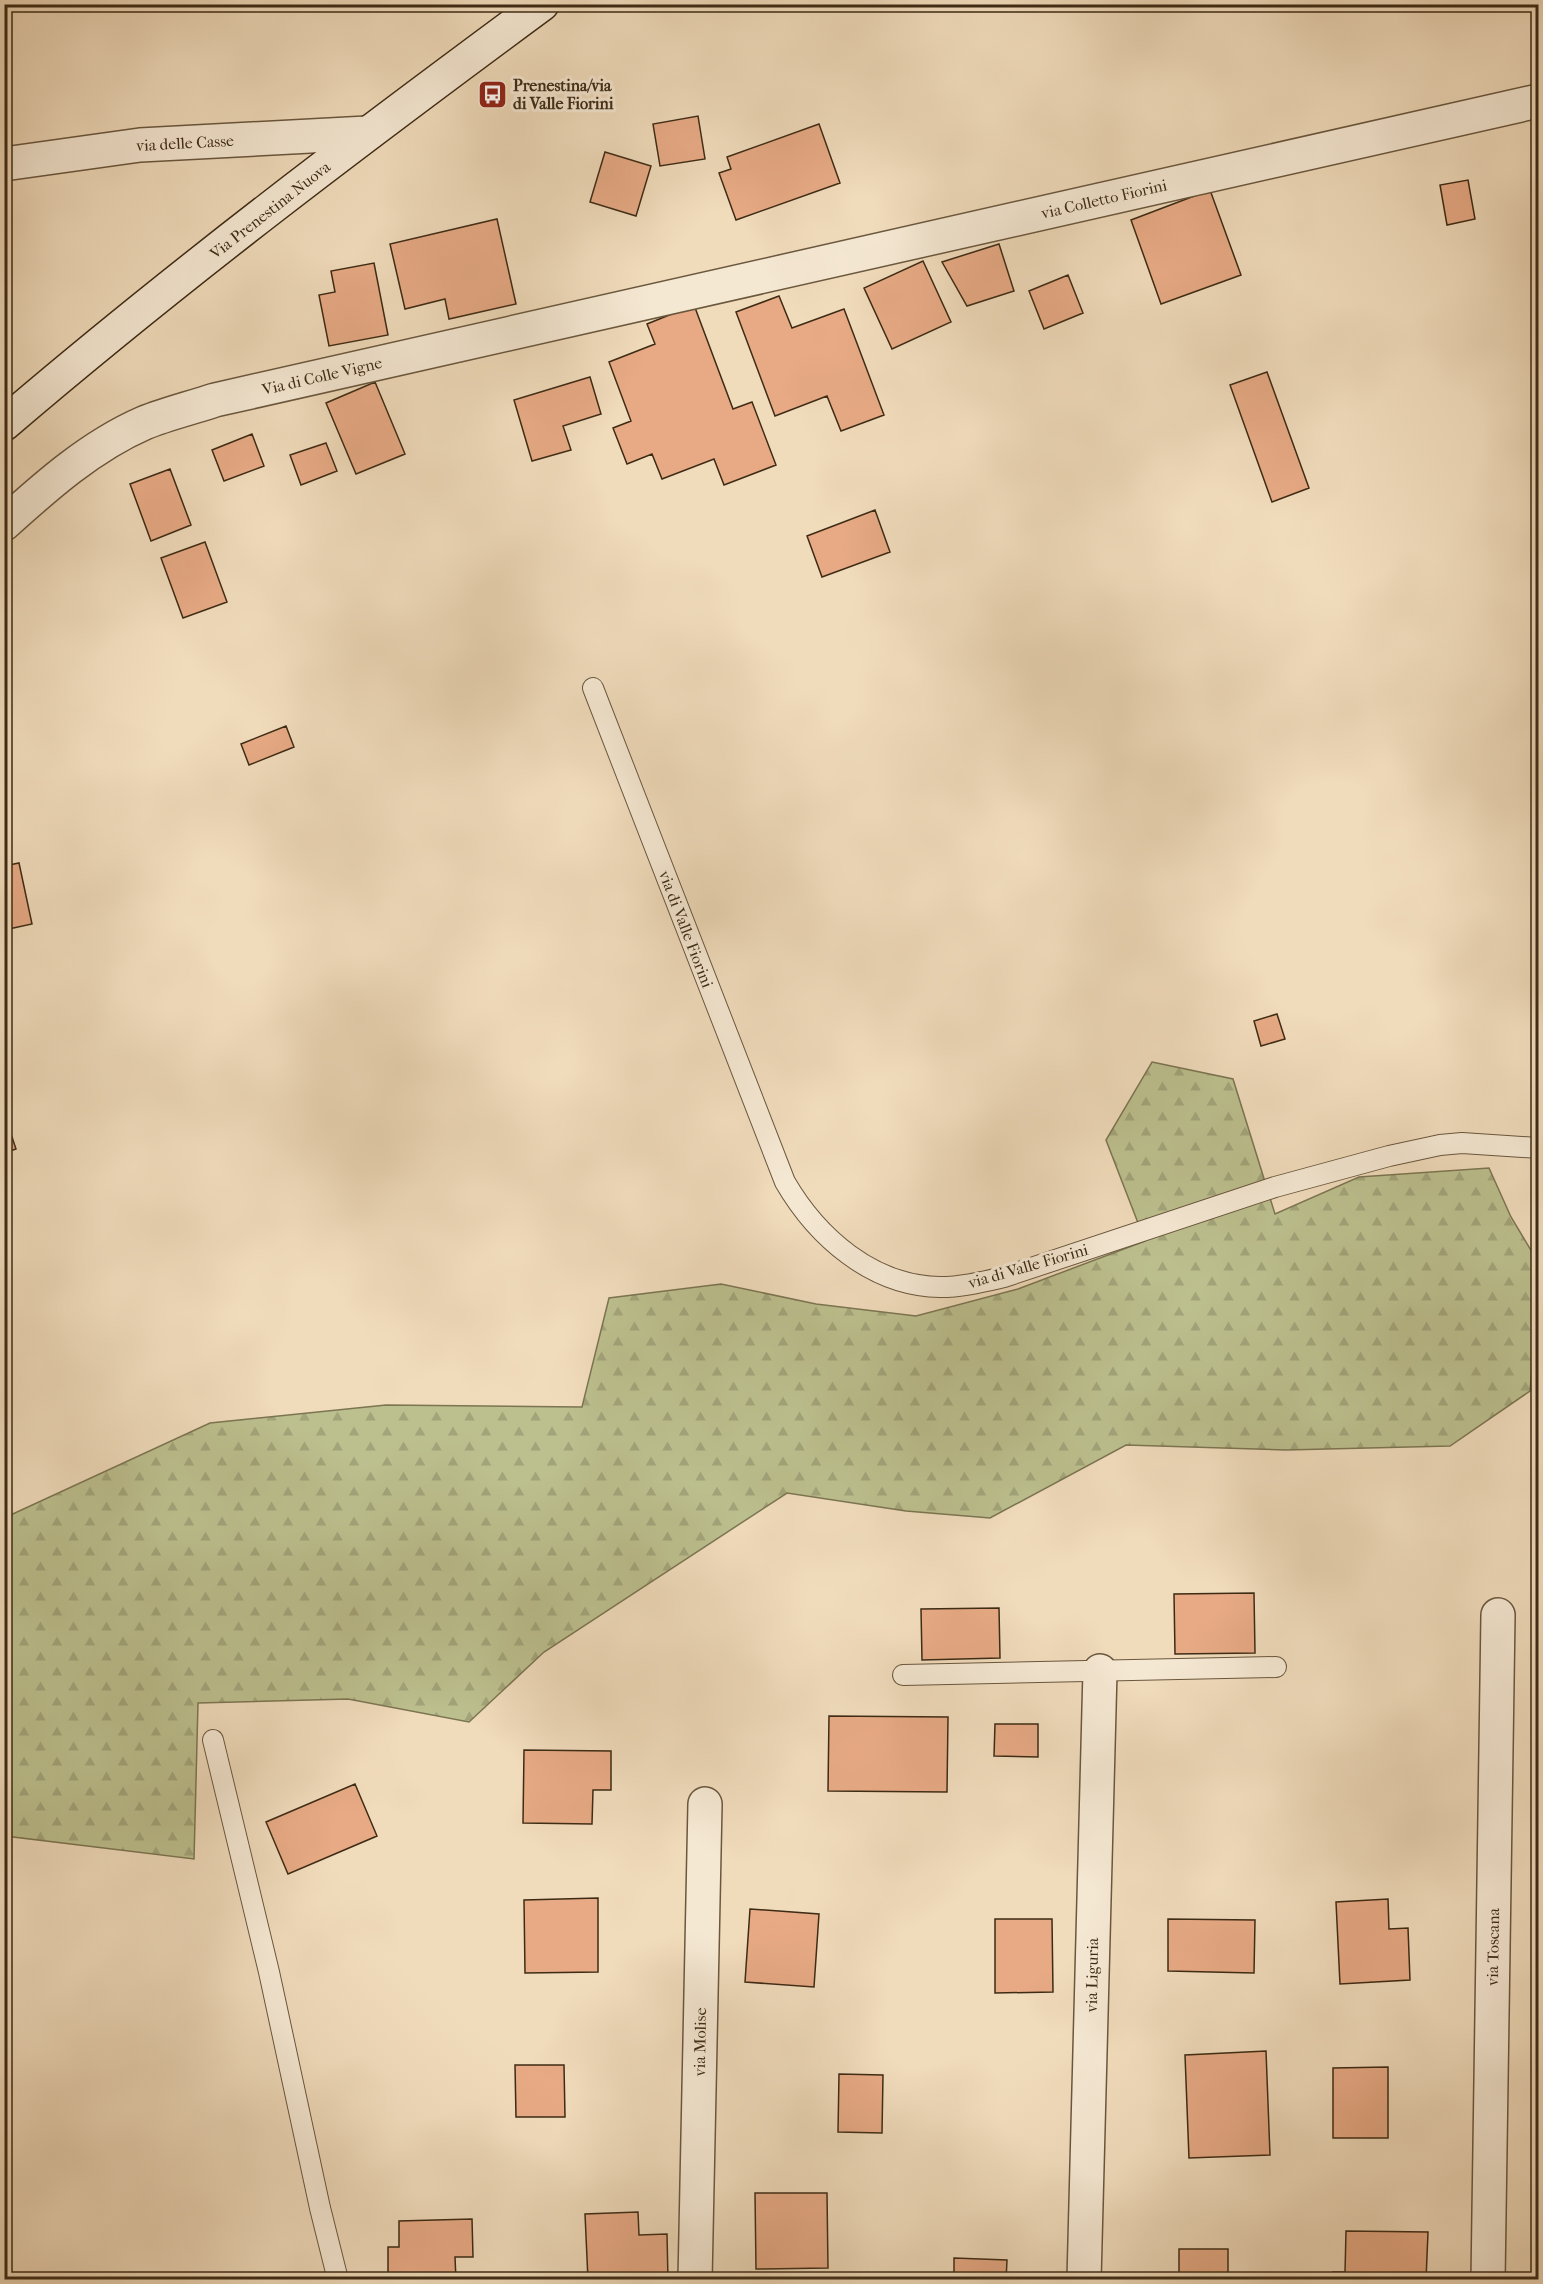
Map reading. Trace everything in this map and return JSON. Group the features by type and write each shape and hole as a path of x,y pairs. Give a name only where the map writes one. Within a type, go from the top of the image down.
{"street":[{"name":"Via Prenestina Nuova","path":"4,424 367,133 542,4"},
{"name":"via Colletto Fiorini","path":"670,297 1539,101"},
{"name":"via delle Casse","path":"4,164 140,145 367,133"},
{"name":"Via di Colle Vigne","path":"4,524 37,494 82,460 144,423 215,400 670,297"},
{"name":"via Toscana","path":"1488,2280 1498,1615"},
{"name":"via Liguria","path":"1084,2280 1100,1671"},
{"name":"via Molise","path":"695,2280 705,1804"}],"lane":[{"name":"via di Valle Fiorini","path":"593,688 785,1182 811,1222 851,1257 874,1270 892,1278 937,1287 966,1285 1004,1276 1275,1187 1389,1155 1440,1144 1462,1143 1539,1148"},
{"path":"903,1675 1276,1667"},
{"path":"213,1740 269,1972 320,2208 338,2280"}],"green space":[{"path":"1152,1062 1233,1079 1275,1214 1359,1177 1489,1168 1511,1217 1538,1262 1538,1293 1530,1391 1450,1446 1286,1450 1126,1445 990,1518 906,1511 787,1493 544,1652 469,1722 348,1699 198,1703 194,1859 5,1836 4,1518 210,1423 386,1405 582,1407 609,1298 721,1284 816,1304 916,1316 1018,1289 1145,1241 1106,1140"}],"building":[{"path":"698,116 705,159 660,166 653,124"},
{"path":"819,124 840,183 736,220 719,173 731,169 727,157"},
{"path":"605,152 651,166 636,216 590,202"},
{"path":"1468,180 1475,219 1447,225 1440,185"},
{"path":"1210,190 1241,275 1161,304 1131,220"},
{"path":"497,219 516,304 449,319 445,299 405,309 390,244"},
{"path":"999,244 1014,291 967,306 942,262"},
{"path":"923,261 951,322 892,349 864,288"},
{"path":"374,263 388,335 329,346 319,295 335,292 331,271"},
{"path":"1068,275 1083,313 1044,329 1029,291"},
{"path":"779,296 792,328 844,309 884,415 841,431 827,396 775,416 736,312"},
{"path":"694,305 733,409 752,402 776,465 724,485 714,459 662,479 652,454 627,464 613,428 631,421 609,362 655,344 647,324"},
{"path":"1267,372 1309,488 1272,502 1230,385"},
{"path":"590,377 601,414 563,426 571,450 532,461 514,400"},
{"path":"375,382 405,454 356,474 326,403"},
{"path":"252,434 264,466 224,481 212,450"},
{"path":"326,443 337,471 301,485 290,455"},
{"path":"170,469 191,525 151,541 130,484"},
{"path":"875,510 890,552 822,577 807,536"},
{"path":"205,542 227,602 183,618 161,558"},
{"path":"286,726 294,747 249,765 241,744"},
{"path":"19,863 32,924 4,930 4,866"},
{"path":"1277,1014 1285,1039 1261,1046 1254,1021"},
{"path":"4,1113 16,1149 4,1153"},
{"path":"1254,1593 1255,1653 1175,1654 1174,1594"},
{"path":"999,1608 1000,1658 922,1660 921,1609"},
{"path":"829,1716 948,1717 947,1792 828,1791"},
{"path":"995,1724 1038,1724 1038,1757 994,1756"},
{"path":"524,1750 611,1751 611,1790 593,1790 592,1824 523,1823"},
{"path":"355,1784 377,1836 288,1874 266,1822"},
{"path":"598,1898 598,1972 525,1973 524,1900"},
{"path":"1388,1899 1389,1929 1408,1928 1410,1980 1340,1984 1336,1902"},
{"path":"750,1909 819,1914 814,1987 745,1982"},
{"path":"995,1919 1052,1919 1053,1992 995,1993"},
{"path":"1168,1919 1255,1920 1254,1973 1168,1971"},
{"path":"1266,2051 1270,2155 1189,2158 1185,2055"},
{"path":"515,2065 564,2065 565,2117 516,2117"},
{"path":"1388,2067 1388,2138 1333,2138 1333,2068"},
{"path":"839,2074 883,2075 882,2133 838,2132"},
{"path":"755,2193 827,2193 828,2268 756,2269"},
{"path":"638,2212 639,2235 667,2234 668,2280 588,2280 585,2214"},
{"path":"472,2219 473,2257 455,2257 456,2280 388,2280 388,2247 399,2247 399,2221"},
{"path":"1346,2231 1428,2232 1426,2280 1333,2280 1333,2272 1345,2272"},
{"path":"1179,2249 1228,2249 1228,2276 1253,2276 1253,2280 1179,2280"},
{"path":"954,2258 1007,2260 1006,2280 954,2280"},
{"path":"1515,2274 1538,2275 1538,2280 1515,2280"}],"place":[{"name":"Prenestina/via di Valle Fiorini","path":"492,94"}]}
